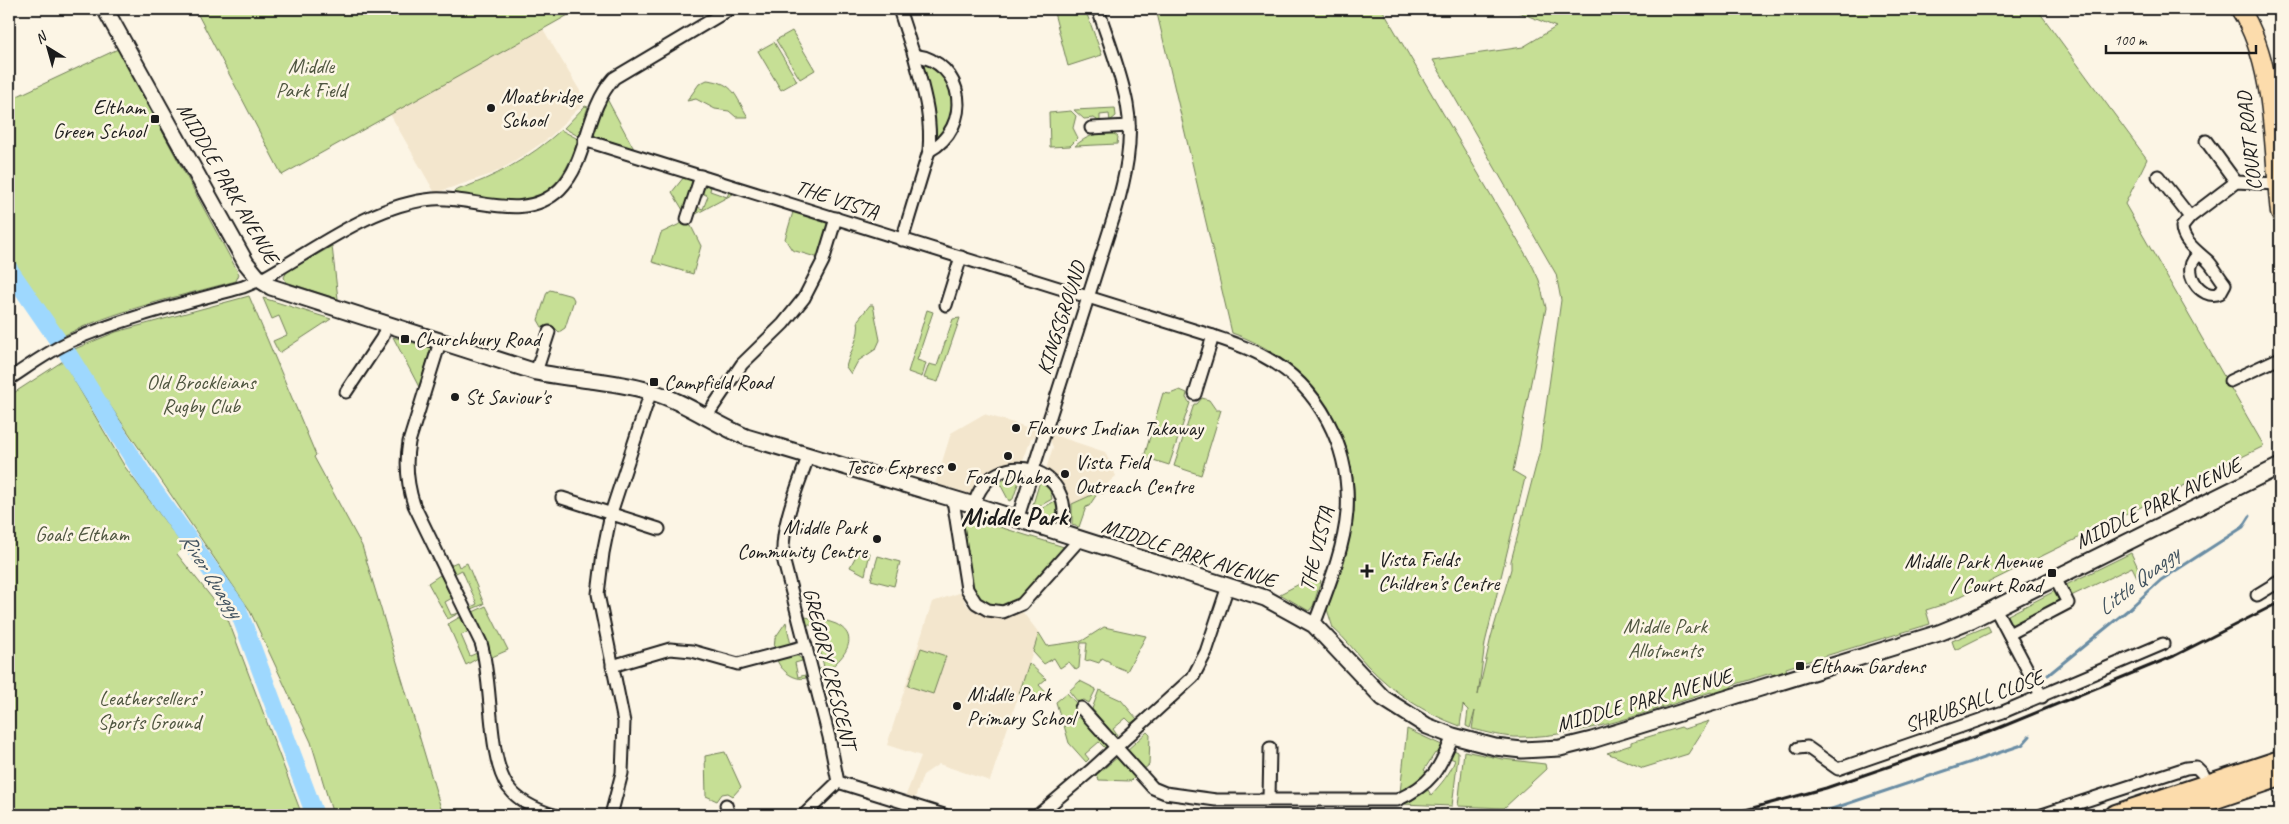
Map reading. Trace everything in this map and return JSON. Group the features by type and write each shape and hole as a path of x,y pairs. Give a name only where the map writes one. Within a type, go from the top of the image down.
{"highway":[{"path":"2116,815 2280,761"},
{"path":"2166,815 2280,776"}],"main road":[{"name":"COURT ROAD","path":"2240,9 2249,27 2261,62 2276,116 2277,184 2280,213"}],"street":[{"name":"MIDDLE PARK AVENUE","path":"105,9 227,230 246,263 260,280 291,294 536,372 571,379 614,383 650,391 672,399 746,437 974,506 1271,600 1314,625 1383,698 1427,726 1453,736 1494,747 1522,750 1560,748 1607,736 1939,633 1994,608 2280,466"},
{"path":"9,379 69,342 125,321 242,288 260,280 385,210 409,203 443,199 468,200 505,208 534,205 548,198 569,178 595,105 603,90 614,78 730,9"},
{"path":"899,9 914,55 930,120 929,151 902,240"},
{"name":"KINGSGROUND","path":"1017,520 1121,191 1126,168 1129,126 1127,106 1122,82 1098,9"},
{"path":"914,55 937,63 947,72 955,84 958,97 955,124 941,144 929,151"},
{"path":"1091,128 1129,126"},
{"name":"THE VISTA","path":"584,140 1213,336 1264,356 1285,371 1315,400 1331,424 1345,474 1347,513 1335,565 1314,625"},
{"path":"2206,141 2236,182"},
{"path":"687,220 701,176"},
{"path":"2158,176 2190,217"},
{"path":"2199,255 2192,259 2190,269 2200,288 2207,295 2212,296 2224,290 2225,284 2208,262 2199,255 2182,232 2182,227 2190,217 2236,182 2277,184"},
{"path":"706,417 742,364 784,324 804,298 823,261 836,218"},
{"path":"946,305 961,257"},
{"path":"346,392 382,338 387,325"},
{"path":"536,372 549,332"},
{"path":"1194,394 1213,336"},
{"path":"440,342 408,442 406,458 410,491 414,505 481,643 486,660 498,761 503,778 515,795 532,806 554,815"},
{"path":"2230,381 2280,358"},
{"path":"611,815 622,773 624,722 598,594 603,553 611,513 650,391"},
{"name":"GREGORY CRESCENT","path":"808,457 785,529 782,544 783,558 830,737 838,782 944,815"},
{"path":"974,506 986,484 998,473 1014,468 1033,470 1050,479 1061,494 1064,516 1060,534"},
{"path":"562,498 659,529"},
{"name":"MIDDLE PARK AVENUE","path":"953,500 967,589 976,603 988,610 1003,612 1022,604 1079,540"},
{"path":"2009,634 2068,603 2055,578"},
{"path":"2257,595 2280,582"},
{"path":"1038,815 1193,677 1208,647 1228,586"},
{"path":"1994,608 2042,696"},
{"name":"SHRUBSALL CLOSE","path":"1798,748 1808,747 1838,769 2042,696 2164,644"},
{"path":"612,666 670,649 692,651 738,664 806,646"},
{"path":"1081,708 1153,788 1165,793 1216,800 1269,798 1328,801 1397,800 1415,792 1435,775 1453,736"},
{"path":"1269,798 1270,748"},
{"path":"2042,815 2186,768 2196,767 2203,774 2208,785"},
{"path":"804,815 838,782"}],"shaded area":[{"name":"Moatbridge School","path":"543,29 586,101 549,138 514,162 492,174 435,193 390,114"},
{"path":"984,414 1040,431 1039,434 1031,439 1022,464 975,493 971,494 947,487 939,490 934,488 951,433"},
{"path":"1051,434 1105,452 1116,476 1108,483 1105,489 1067,507 1046,469 1053,447 1049,438"},
{"name":"Middle Park Primary School","path":"962,592 965,603 970,608 990,618 1005,617 1021,610 1039,633 990,781 939,764 923,775 915,798 906,795 921,756 887,745 932,602"}],"green space":[{"name":"Middle Park Field","path":"195,9 579,9 282,175"},
{"path":"1053,9 1085,9 1102,55 1068,66"},
{"name":"Middle Park Allotments","path":"1156,9 1382,9 1533,267 1539,280 1546,308 1513,471 1525,478 1485,643 1478,695 1491,637 1511,569 1511,561 1540,450 1561,300 1556,274 1433,60 1523,47 1556,27 1511,9 2037,9 2147,159 2125,204 2264,446 1945,604 1926,610 1930,624 1786,668 1787,673 1774,677 1771,673 1733,685 1729,690 1716,695 1711,692 1618,721 1546,736 1502,736 1472,729 1475,711 1470,728 1466,726 1468,710 1463,705 1460,726 1447,721 1410,701 1388,685 1333,628 1326,606 1347,546 1354,511 1353,481 1348,453 1338,426 1323,401 1305,379 1284,360 1259,345 1232,333"},
{"path":"792,31 815,70 800,79 776,40"},
{"path":"774,42 797,81 781,90 758,51"},
{"path":"118,49 239,274 236,281 124,312 59,338 9,264 9,100"},
{"path":"920,62 929,65 944,78 953,96 953,115 948,127 935,143 934,110"},
{"path":"707,80 729,87 748,117 736,117 729,111 715,109 696,99 687,101 699,84"},
{"path":"605,99 607,99 634,149 595,136 593,132"},
{"path":"585,106 588,107 578,136 564,128"},
{"path":"1115,108 1116,116 1110,121 1109,114 1100,115 1100,122 1094,118 1084,119 1074,110"},
{"path":"1071,111 1076,116 1073,128 1078,138 1070,146 1050,147 1049,113"},
{"path":"561,130 578,139 569,163 555,184 546,192 523,202 509,202 455,194 454,191 483,180 511,166 537,150"},
{"path":"1112,132 1118,137 1117,144 1075,146 1092,136"},
{"path":"684,177 693,180 693,182 683,210 672,192"},
{"path":"706,184 711,186 710,191 727,197 729,192 733,194 696,214 697,207 703,209 708,196 702,193"},
{"path":"793,212 829,222 819,258 792,250 785,239"},
{"path":"682,223 691,226 701,246 693,274 652,262 661,233"},
{"path":"332,246 338,299 286,282 284,277 287,272"},
{"path":"550,290 572,296 574,300 565,328 559,332 553,326 542,327 538,320 547,292"},
{"name":"Old Brockleians Rugby Club","path":"249,296 316,455 314,457 362,546 443,815 333,815 311,742 249,609 72,350 116,332"},
{"path":"263,298 331,319 279,353 273,341 287,335 279,316 272,319"},
{"path":"870,305 873,305 880,340 876,349 858,361 851,374 846,367 857,338 858,320"},
{"path":"927,310 933,312 917,360 926,363 922,377 908,372"},
{"path":"960,318 938,382 924,378 929,364 937,366 953,319"},
{"path":"393,337 431,348 419,387"},
{"name":"Leathersellers’ Sports Ground","path":"63,361 125,467 184,547 177,554 227,617 302,815 9,815 9,396"},
{"path":"1180,390 1187,393 1186,398 1190,403 1169,465 1144,457 1163,393 1170,394"},
{"path":"1202,398 1209,400 1216,410 1221,410 1201,475 1174,466 1194,404 1197,404"},
{"path":"1021,475 1013,499 1009,501 999,482 1012,476"},
{"path":"1040,481 1050,490 1052,499 1031,511"},
{"path":"1105,489 1104,493 1097,494 1089,506 1086,507 1079,527 1072,525 1072,504"},
{"path":"1055,501 1057,509 1055,522 1032,514"},
{"path":"964,516 1064,547 1066,550 1041,579 1019,599 1008,605 997,607 986,604 973,592 969,579 961,518"},
{"path":"864,550 870,553 865,575 850,567 858,552"},
{"path":"2131,553 2141,574 2137,577 2132,567 2071,596 2066,585"},
{"path":"878,556 900,562 894,586 871,580"},
{"path":"457,562 459,567 467,563 484,604 472,609 471,607 477,604 462,570 454,574 450,565"},
{"path":"440,575 452,598 445,602 451,615 459,613 448,619 428,583"},
{"path":"1311,578 1321,581 1313,606 1309,611 1280,594"},
{"path":"2055,591 2059,598 2057,606 2015,627 2009,624 2006,616"},
{"path":"486,606 508,650 492,657 473,612"},
{"path":"460,617 468,632 461,635 470,656 477,653 478,658 466,665 448,624"},
{"path":"805,617 836,624 845,630 848,637 848,644 840,659 820,675 818,670 824,667 814,625 807,625"},
{"path":"786,622 791,645 774,649 775,638"},
{"path":"1988,626 1991,632 1955,650 1952,641"},
{"path":"1104,627 1146,636 1127,671 1110,664 1110,662 1102,658 1099,663 1090,660 1085,661 1087,643 1081,643 1079,668 1076,670 1069,662 1060,668 1054,658 1044,664 1033,652 1039,633 1047,646 1082,641"},
{"path":"921,648 946,656 933,694 908,686"},
{"path":"796,655 802,659 802,661 795,663 798,677 805,675 806,678 793,677 782,668 777,660"},
{"path":"1029,663 1046,679 1039,685 1049,696 1045,699 1019,694"},
{"path":"1080,681 1096,689 1089,703 1084,700 1078,702 1069,691"},
{"path":"1099,690 1121,700 1137,719 1131,723 1126,718 1113,729 1117,735 1115,736 1092,709"},
{"path":"1067,693 1076,703 1075,709 1078,714 1061,719 1056,702"},
{"path":"1085,715 1109,743 1105,748 1099,742 1085,754 1089,759 1086,762 1069,743 1063,722"},
{"path":"1709,721 1688,754 1643,768 1607,753 1631,745 1631,742"},
{"path":"1407,729 1444,746 1441,756 1435,753 1424,770 1429,774 1400,793"},
{"path":"1147,732 1150,735 1149,765 1143,770 1126,751"},
{"path":"1454,750 1458,752 1458,757 1452,806 1402,804 1411,801 1428,790 1431,795 1451,770 1455,760 1450,758"},
{"path":"1464,751 1503,759 1545,764 1546,769 1504,808 1458,806"},
{"path":"725,752 741,787 733,796 728,793 722,794 717,801 706,796 705,756"},
{"path":"1118,757 1135,777 1131,781 1099,780 1096,775"}],"waterway":[{"name":"River Quaggy","path":"9,269 57,339"},
{"name":"River Quaggy","path":"68,354 147,481 237,607 315,815"},
{"name":"Little Quaggy","path":"2048,675 2128,610 2161,580 2243,527 2250,516"},
{"name":"Little Quaggy","path":"1814,815 2022,745 2030,736"}],"railway":[{"path":"1727,815 1826,788 1989,732 2174,656 2280,602"}],"place":[{"name":"Moatbridge School","path":"491,108"},
{"name":"Eltham Green School","path":"155,119"},
{"name":"Churchbury Road","path":"405,339"},
{"name":"Campfield Road","path":"654,382"},
{"name":"St Saviour's","path":"455,397"},
{"name":"Flavours Indian Takaway","path":"1016,428"},
{"name":"Food Dhaba","path":"1008,456"},
{"name":"Tesco Express","path":"952,467"},
{"name":"Vista Field Outreach Centre","path":"1065,474"},
{"name":"Middle Park Community Centre","path":"877,539"},
{"name":"Vista Fields Children’s Centre","path":"1367,571"},
{"name":"Middle Park Avenue / Court Road","path":"2052,573"},
{"name":"Eltham Gardens","path":"1800,666"},
{"name":"Middle Park Primary School","path":"957,706"}],"district":[{"name":"Middle Park","path":"1014,516"}],"park label":[{"name":"Goals Eltham","path":"82,534"}]}
